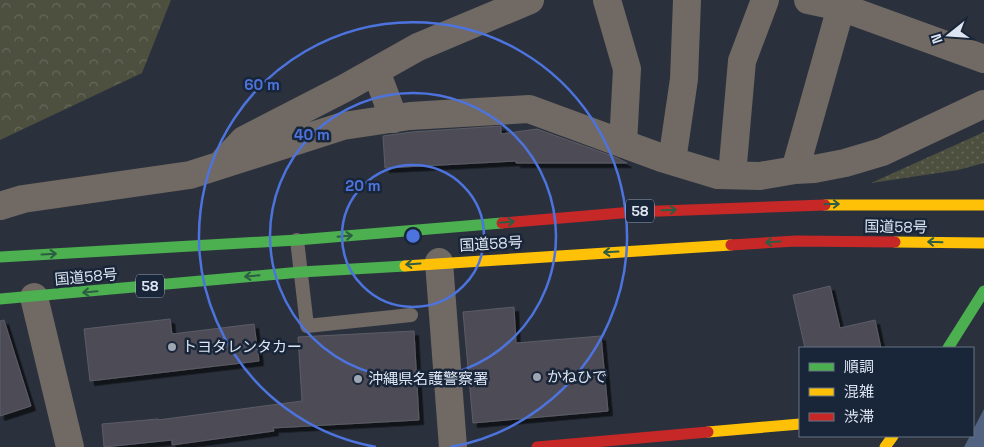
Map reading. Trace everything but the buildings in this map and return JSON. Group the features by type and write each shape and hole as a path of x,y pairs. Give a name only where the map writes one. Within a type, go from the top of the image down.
{"main road":[{"name":"国道58号","path":"0,257 297,240 633,212 803,204 984,205"},
{"name":"国道58号","path":"0,300 301,272 796,241 984,244"},
{"path":"949,347 984,291"},
{"path":"537,447 799,424"}],"street":[{"path":"218,167 244,140 346,88 418,47 530,0"},
{"path":"607,0 627,69 623,144"},
{"path":"672,161 684,79 687,0"},
{"path":"732,175 742,61 765,0"},
{"path":"808,0 850,6 984,59"},
{"path":"796,170 850,6"},
{"path":"376,71 394,118"},
{"path":"0,206 23,199 190,175 343,126 410,116 529,109 672,161 718,174 760,176 796,170 814,170 882,152 984,104"},
{"path":"440,262 453,447"},
{"path":"34,297 70,447"}],"lane":[{"path":"297,240 307,326 411,316"}],"green space":[{"path":"0,0 171,0 142,73 0,140"},
{"path":"984,132 984,163 958,170 871,183"}],"water":[{"path":"984,409 984,447 964,447 969,437 974,437 974,428"}],"traffic: fast":[{"path":"0,257 297,240 502,223"},
{"path":"0,299 301,272 405,266"},
{"path":"949,347 984,291"}],"traffic: slow":[{"path":"825,205 984,205"},
{"path":"895,242 984,243"},
{"path":"405,266 731,245"},
{"path":"708,432 799,424"},
{"path":"885,447 892,437"}],"traffic: jam":[{"path":"502,223 633,212 825,205"},
{"path":"731,245 796,241 895,242"},
{"path":"537,447 708,432"}],"place":[{"name":"トヨタレンタカー","path":"172,347"},
{"name":"かねひで","path":"537,377"},
{"name":"沖縄県名護警察署","path":"358,379"}]}
